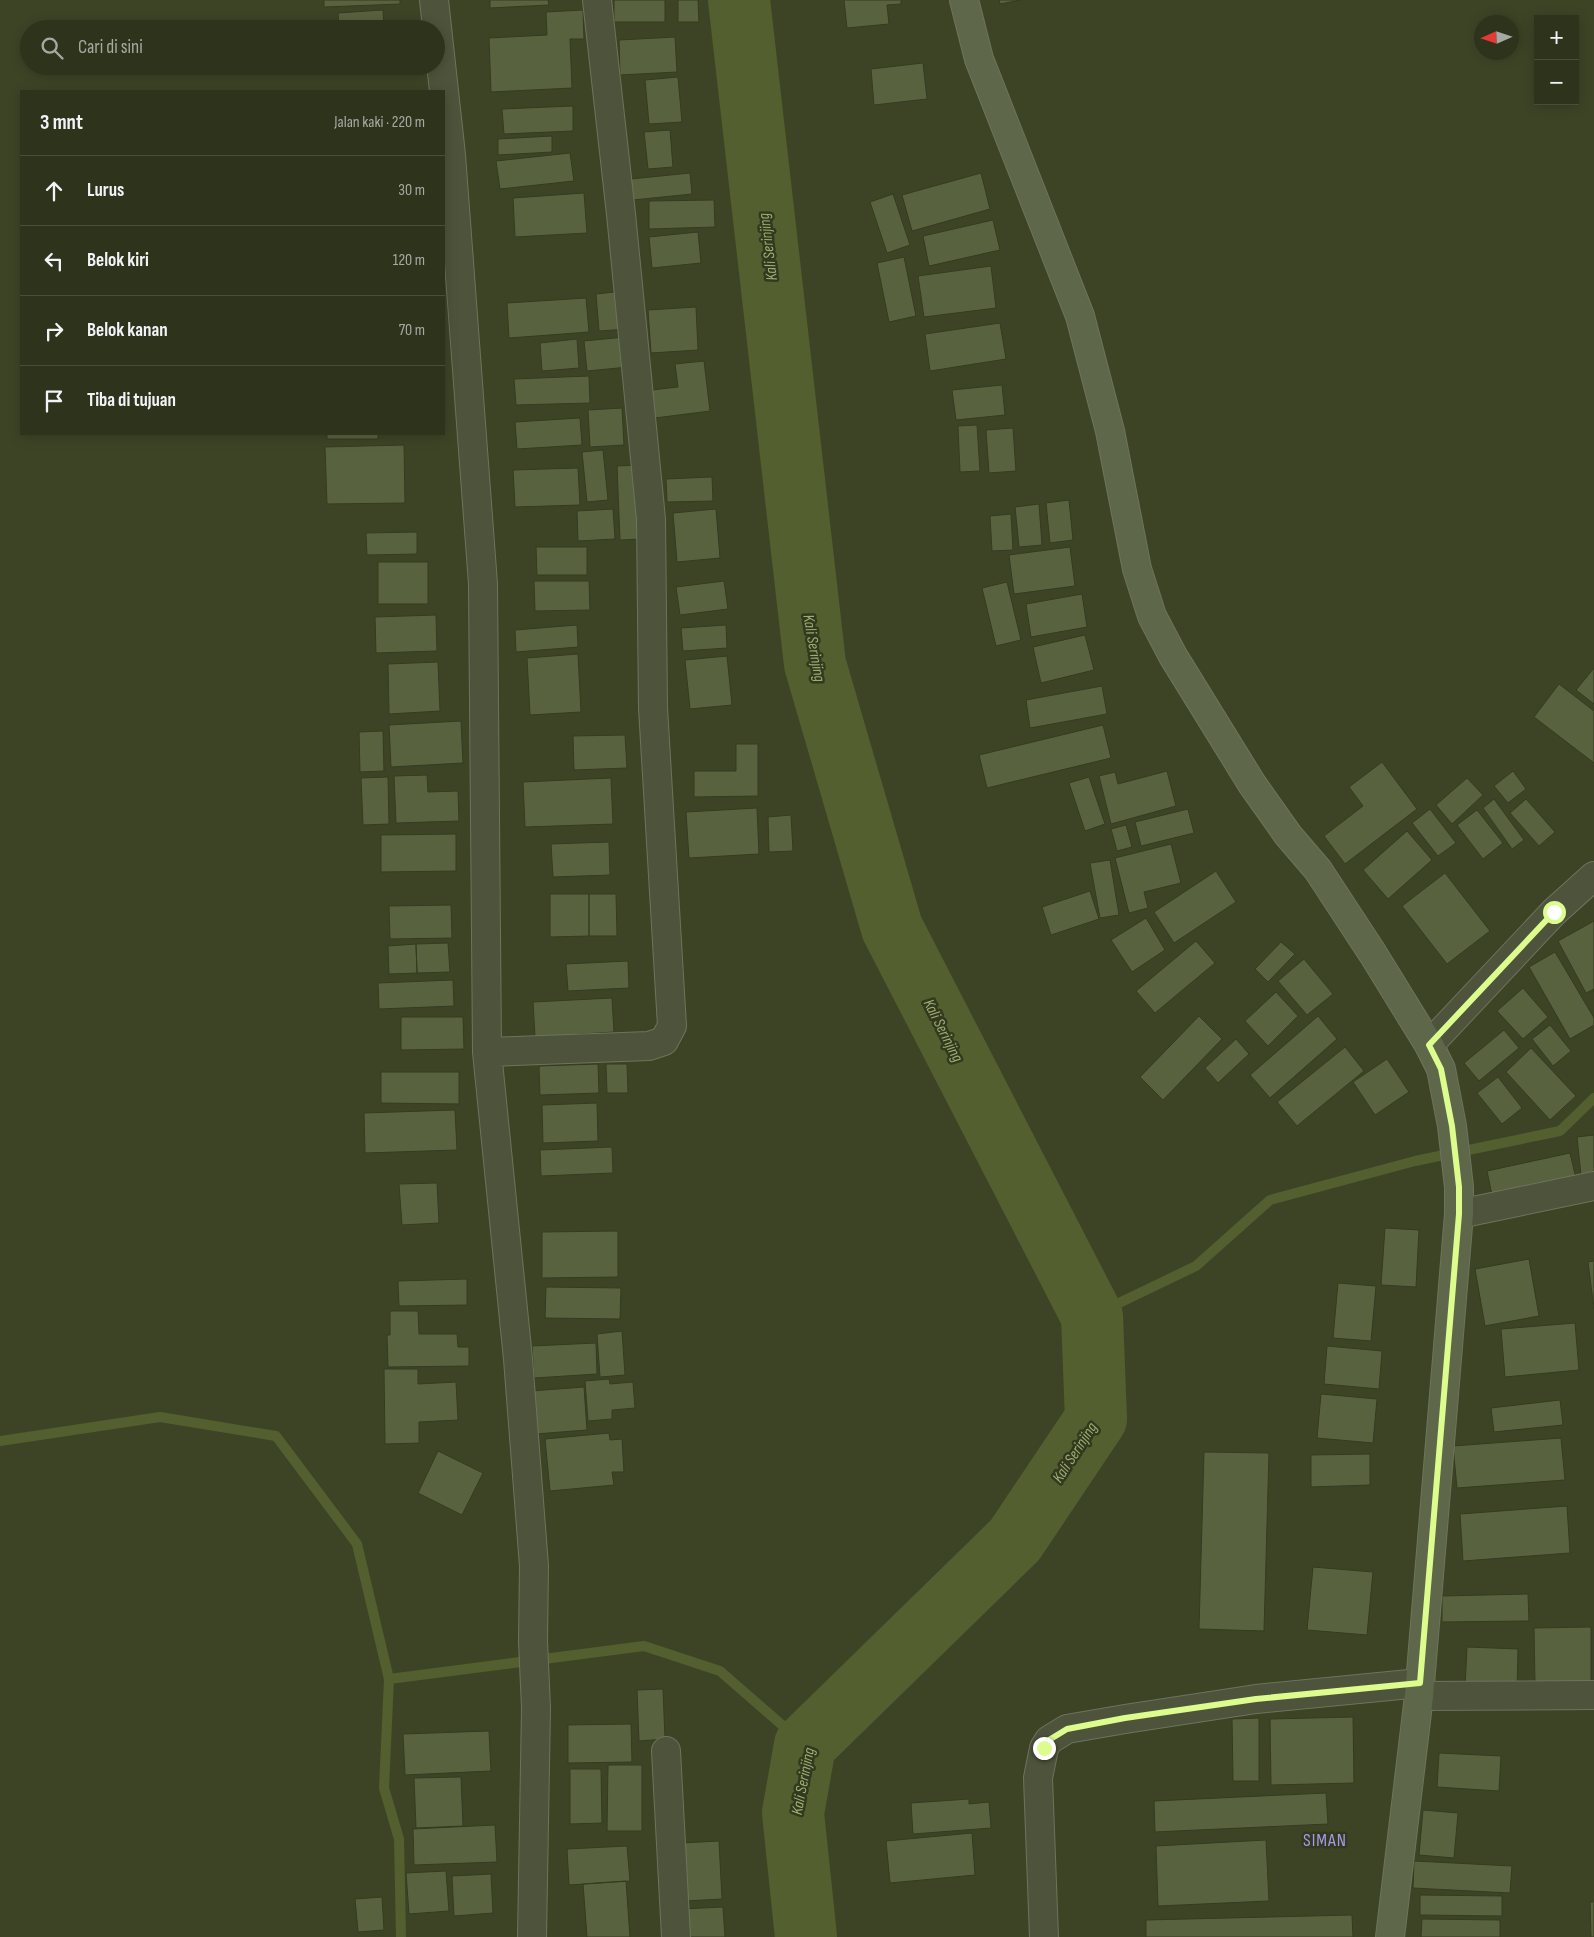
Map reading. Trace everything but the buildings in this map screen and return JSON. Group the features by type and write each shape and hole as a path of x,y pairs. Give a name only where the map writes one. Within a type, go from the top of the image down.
{"main road":[{"path":"964,0 979,59 1080,316 1110,431 1137,569 1152,616 1173,656 1252,784 1288,835 1318,870 1429,1045 1441,1069 1452,1126 1459,1187 1459,1214 1419,1689 1390,1937"}],"street":[{"path":"434,0 436,20"},
{"path":"487,1052 649,1046 664,1041 672,1026 653,708 651,519 621,214 597,0"},
{"path":"442,75 444,90"},
{"path":"445,100 451,155 483,584 487,1052 520,1378 534,1566 533,1640 536,1708 532,1937"},
{"path":"1429,1045 1554,912 1594,876"},
{"path":"1459,1214 1594,1186"},
{"path":"1044,1937 1038,1778 1044,1748 1049,1740 1067,1729 1125,1718 1256,1699 1419,1689 1594,1695"},
{"path":"666,1751 676,1937"}],"waterway":[{"name":"Kali Serinjing","path":"739,0 815,664 892,928 1092,1316 1096,1419 1015,1540 805,1745 793,1813 806,1937"},
{"path":"1092,1316 1196,1266 1270,1200 1415,1161 1560,1131 1594,1098"},
{"path":"0,1441 160,1417 276,1436 357,1544 389,1679 644,1646 720,1671 805,1745"},
{"path":"389,1679 384,1788 399,1839 401,1937"}],"district":[{"name":"SIMAN","path":"1325,1840"}],"route":[{"path":"1044,1748 1049,1740 1067,1729 1125,1718 1256,1699 1420,1683 1459,1214 1459,1187 1452,1126 1441,1069 1429,1045 1554,912"}]}
